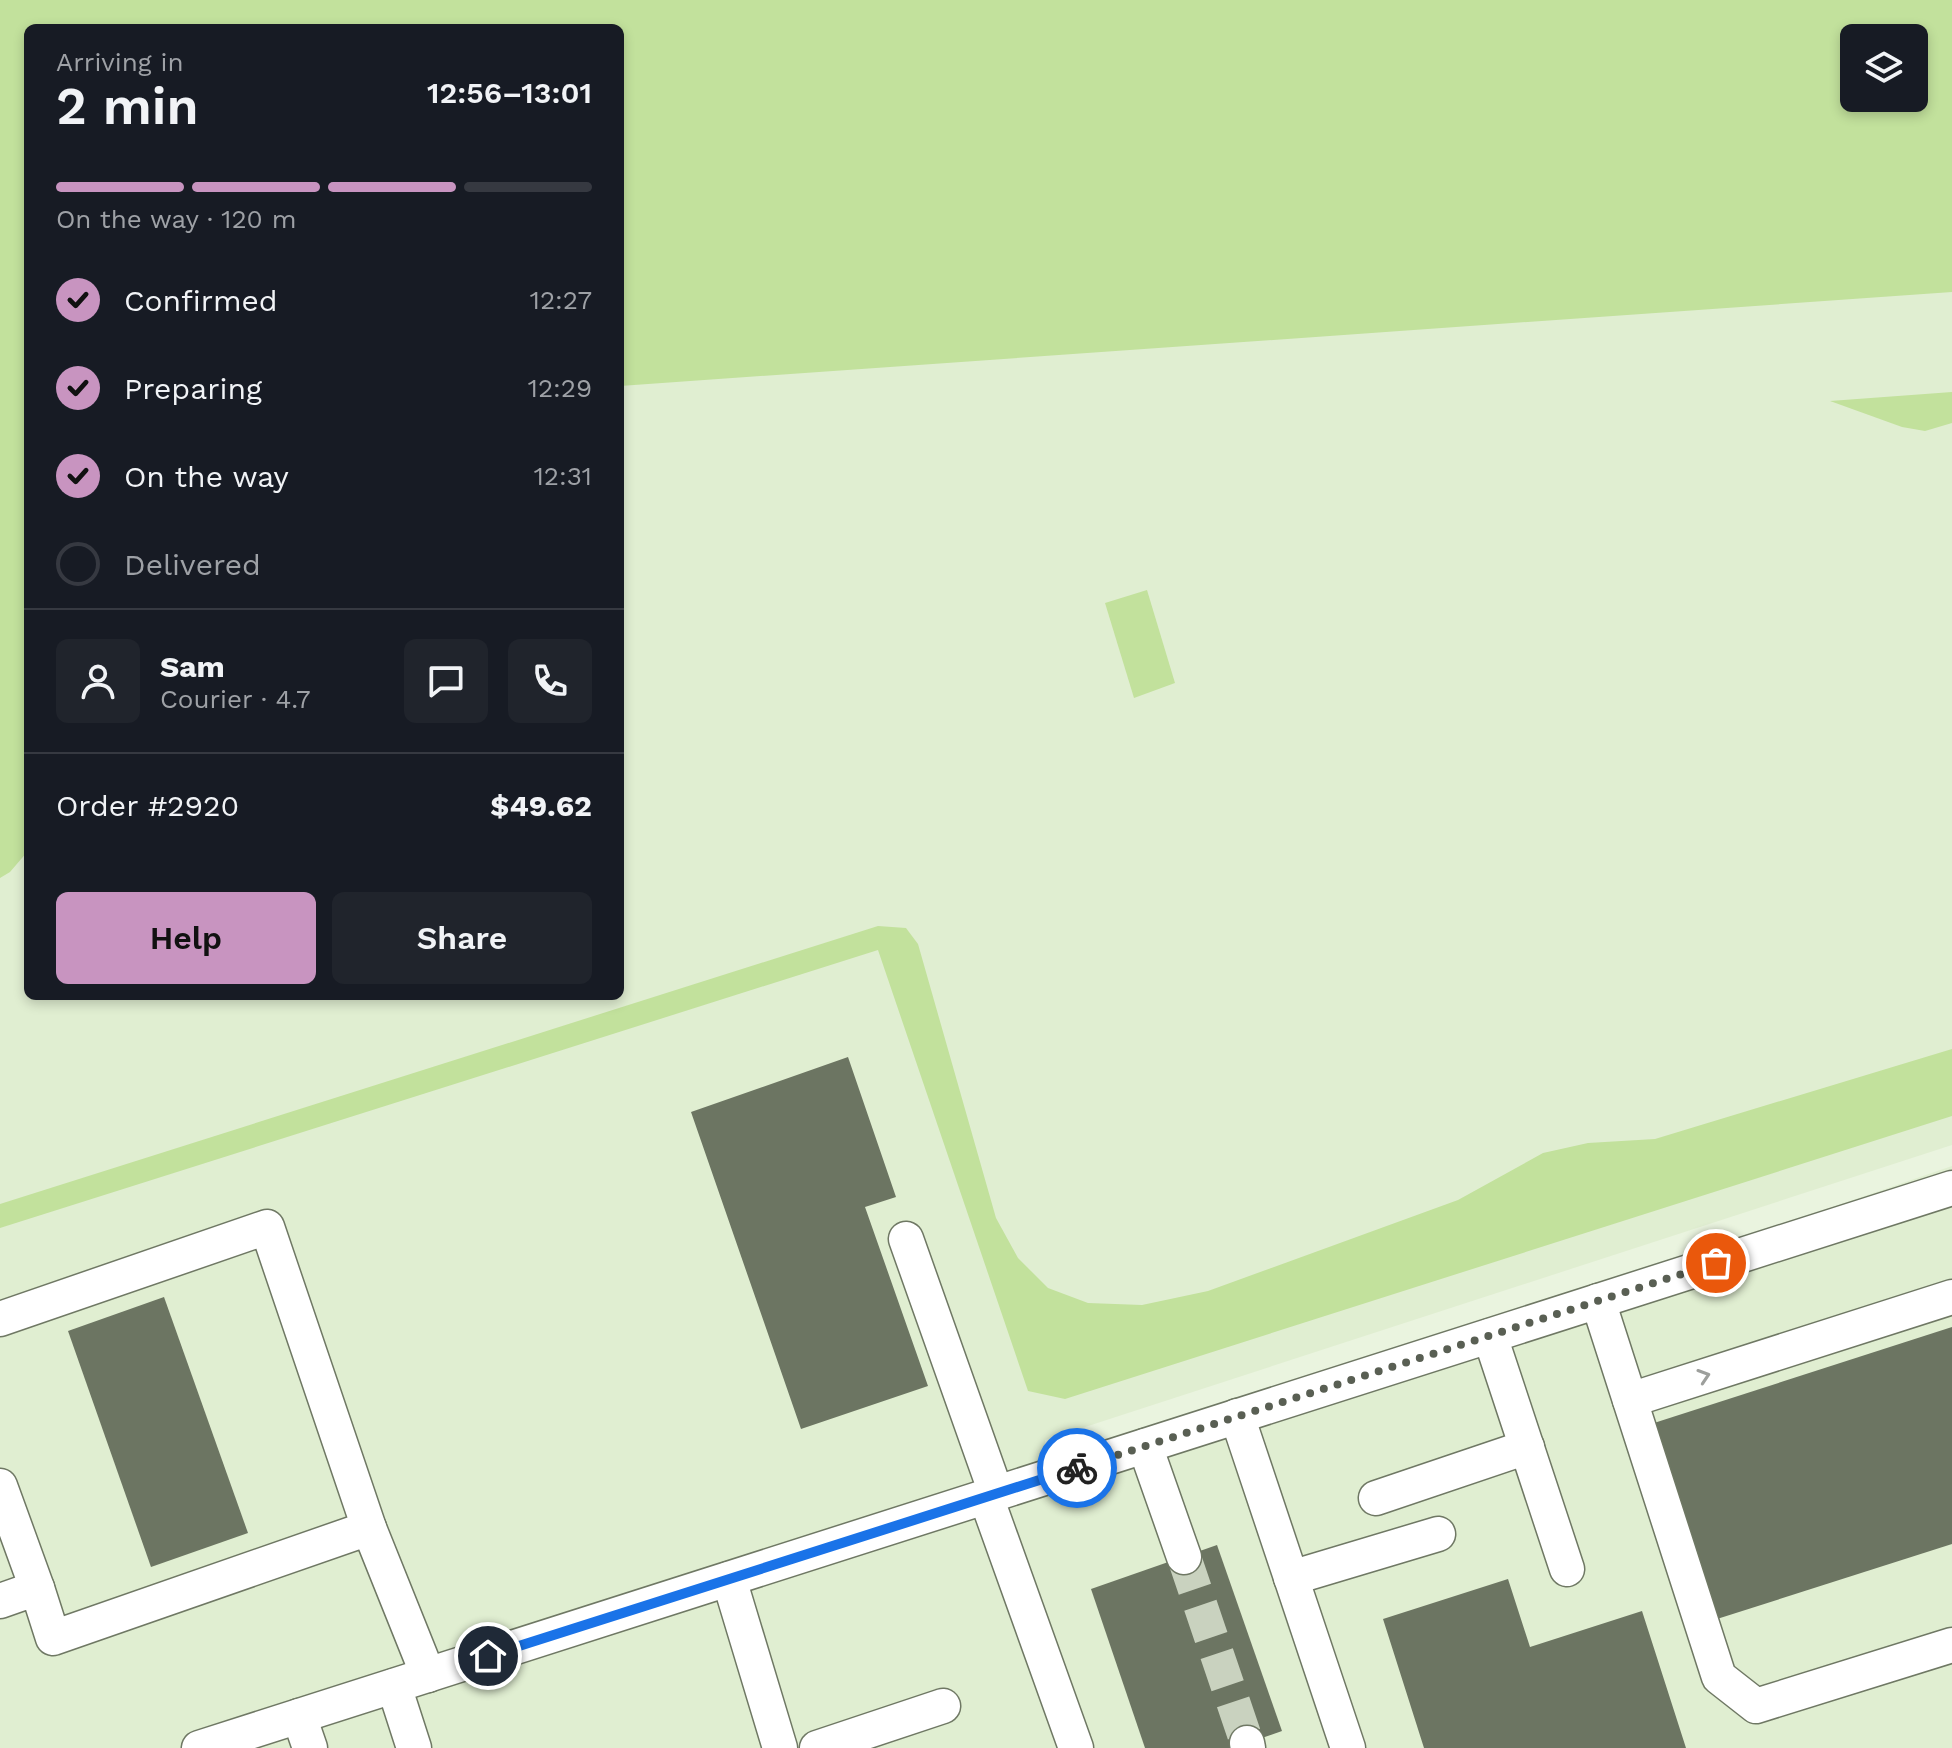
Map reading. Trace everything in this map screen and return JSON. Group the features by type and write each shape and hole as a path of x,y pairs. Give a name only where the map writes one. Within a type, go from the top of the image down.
{"street":[{"path":"199,1748 1952,1188"},
{"path":"0,1319 267,1227 369,1528 428,1675"},
{"path":"906,1239 1076,1748"},
{"path":"1630,1400 1952,1297"},
{"path":"1598,1301 1719,1677 1756,1706 1952,1645"},
{"path":"1490,1336 1567,1569"},
{"path":"1237,1416 1348,1748"},
{"path":"1145,1446 1184,1557"},
{"path":"1376,1498 1527,1447"},
{"path":"0,1486 53,1638 369,1528"},
{"path":"1291,1578 1438,1534"},
{"path":"729,1579 780,1748"},
{"path":"0,1601 37,1588"},
{"path":"394,1686 414,1748"},
{"path":"817,1748 872,1739 943,1706"},
{"path":"299,1716 310,1748"}],"shaded area":[{"path":"0,0 1952,0 1952,1145 1045,1440 1044,1478 1952,1166 1952,1748 0,1748"}],"green space":[{"path":"0,0 1952,0 1952,292 624,386 624,24 24,24 24,856 10,872 0,878"},
{"path":"1952,392 1952,423 1925,431 1902,427 1830,401"},
{"path":"1147,590 1175,683 1134,698 1105,603"},
{"path":"878,926 906,928 918,944 996,1218 1018,1258 1048,1288 1088,1303 1142,1305 1208,1291 1458,1200 1543,1153 1588,1143 1655,1139 1952,1049 1952,1116 1065,1399 1028,1391 878,950 0,1228 0,1204"}],"building":[{"path":"848,1057 896,1197 865,1207 928,1386 801,1429 691,1112"},
{"path":"164,1297 248,1533 151,1567 68,1331"},
{"path":"1952,1327 1952,1544 1717,1619 1654,1423"},
{"path":"1217,1545 1282,1731 1233,1748 1145,1748 1091,1589"},
{"path":"1508,1579 1530,1647 1642,1611 1686,1748 1424,1748 1383,1619"}],"tunnel":[{"path":"1184,1557 1247,1743"}],"way so far":[{"path":"1077,1468 1716,1263"}],"route":[{"path":"488,1656 1077,1468"}]}
